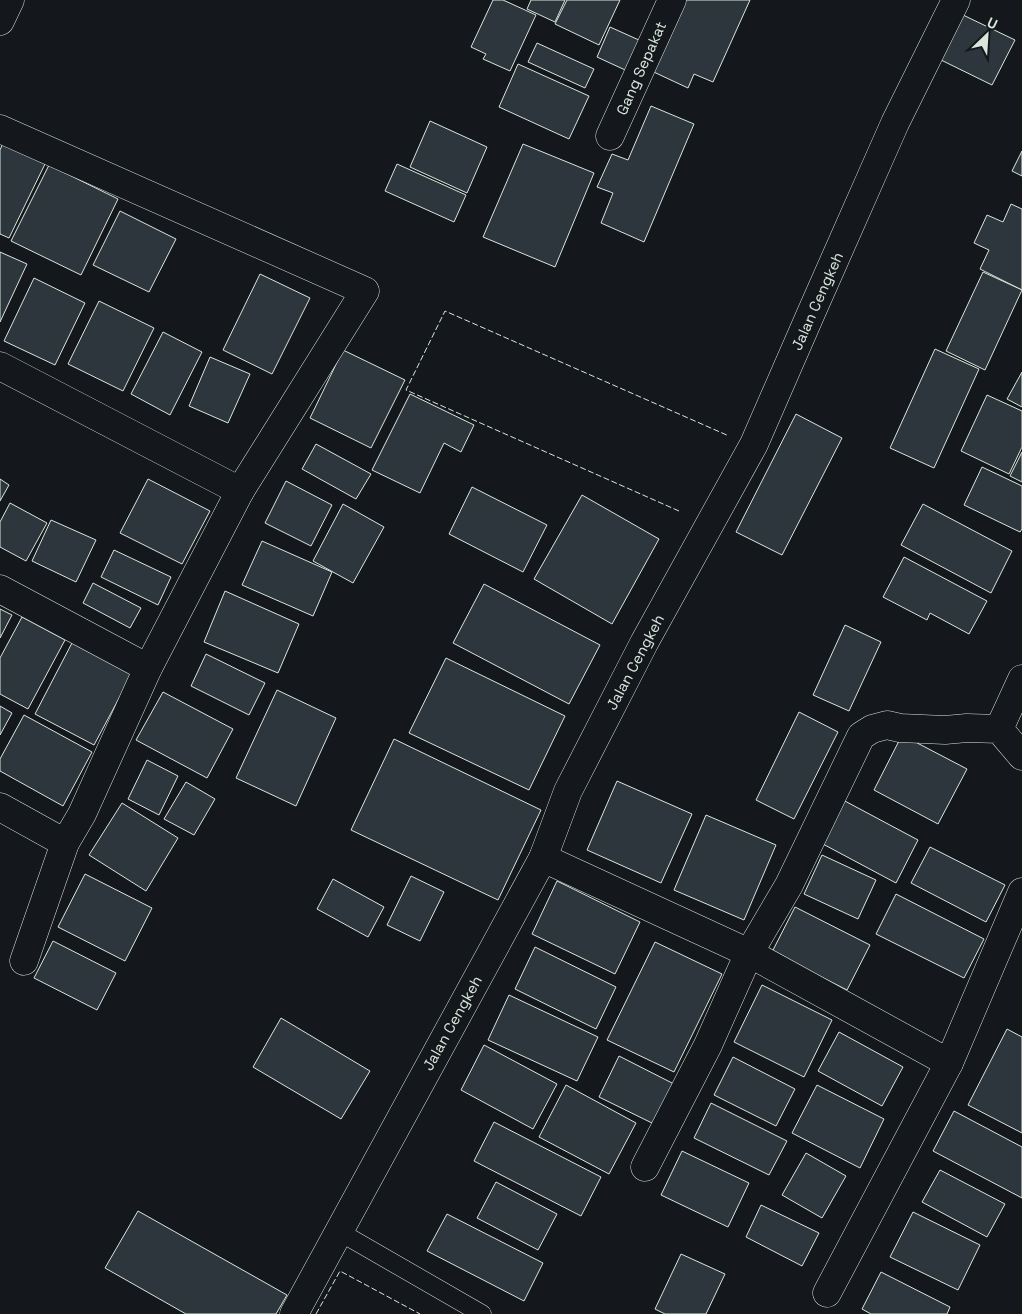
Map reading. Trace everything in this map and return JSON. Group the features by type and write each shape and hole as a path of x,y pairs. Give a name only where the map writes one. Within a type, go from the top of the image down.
{"street":[{"path":"0,20 10,0"},
{"name":"Gang Sepakat","path":"610,136 672,0"},
{"name":"Jalan Cengkeh","path":"294,1314 543,858 568,791 644,643 754,444 895,124 956,0"},
{"path":"0,128 365,291 240,492 148,668 82,814 65,843 24,961"},
{"path":"0,366 240,492"},
{"path":"0,589 148,668"},
{"path":"999,729 1022,679"},
{"path":"645,1167 708,1045 748,953 789,885 861,736 872,729 887,725 900,728 945,730 967,728 999,729 1022,756"},
{"path":"0,807 65,843"},
{"path":"543,858 748,953 949,1063"},
{"path":"827,1293 949,1063 1022,892"}],"lane":[{"path":"338,1231 482,1314"}],"building":[{"path":"493,0 503,0 536,15 510,71 483,59 486,54 471,47"},
{"path":"531,0 565,0 555,22 527,9"},
{"path":"567,0 620,0 599,45 555,24"},
{"path":"674,0 750,0 713,82 694,74 688,88 643,67"},
{"path":"963,15 1015,40 992,85 941,60"},
{"path":"610,27 650,45 636,75 597,57"},
{"path":"537,43 594,69 585,88 528,62"},
{"path":"518,64 589,96 569,139 499,107"},
{"path":"651,106 694,124 644,242 601,223 613,193 597,187 612,154 628,160"},
{"path":"430,121 487,147 467,193 410,167"},
{"path":"3,143 45,164 9,238 0,234 0,150"},
{"path":"523,144 594,173 555,267 483,237"},
{"path":"1022,151 1022,176 1012,171"},
{"path":"397,164 466,195 454,222 385,191"},
{"path":"49,165 118,199 81,275 11,241"},
{"path":"1011,204 1022,209 1022,290 980,269 989,250 974,243 987,215 1003,222"},
{"path":"120,211 176,239 149,292 93,265"},
{"path":"0,252 27,264 0,322"},
{"path":"983,272 1022,290 985,370 946,351"},
{"path":"260,274 310,298 272,374 223,350"},
{"path":"34,278 85,303 55,365 4,341"},
{"path":"99,301 154,328 123,391 68,364"},
{"path":"163,332 202,352 170,415 131,394"},
{"path":"935,349 979,369 934,468 890,448"},
{"path":"343,350 405,380 371,448 310,418"},
{"path":"210,357 250,374 228,423 189,406"},
{"path":"1022,372 1022,407 1007,399"},
{"path":"410,394 474,425 461,452 444,443 420,493 372,470"},
{"path":"987,395 1022,411 1022,447 1009,474 961,451"},
{"path":"796,414 842,438 782,555 736,532"},
{"path":"316,444 371,474 356,499 302,469"},
{"path":"1022,452 1022,482 1010,476"},
{"path":"982,467 1022,486 1022,529 1020,532 964,505"},
{"path":"0,479 9,485 0,501"},
{"path":"148,479 210,511 182,564 120,533"},
{"path":"286,481 332,505 311,546 265,523"},
{"path":"472,487 547,525 523,572 449,534"},
{"path":"582,495 659,539 612,624 534,579"},
{"path":"10,503 47,523 26,561 0,547 0,522"},
{"path":"343,504 384,527 353,583 313,561"},
{"path":"923,504 1012,551 991,593 901,545"},
{"path":"51,520 96,540 76,582 32,561"},
{"path":"262,541 332,572 313,616 242,585"},
{"path":"114,550 171,577 158,605 101,577"},
{"path":"904,557 987,601 969,634 930,613 927,620 883,597"},
{"path":"93,583 141,608 130,628 83,603"},
{"path":"484,584 600,645 569,704 453,643"},
{"path":"225,591 299,624 278,673 204,642"},
{"path":"0,609 12,615 0,638"},
{"path":"22,617 65,640 28,709 0,694 0,658"},
{"path":"845,625 881,642 849,711 813,695"},
{"path":"73,641 133,672 94,745 35,714"},
{"path":"206,654 265,683 249,715 191,686"},
{"path":"446,658 565,716 529,790 409,733"},
{"path":"277,690 336,718 296,806 236,778"},
{"path":"163,692 233,729 207,778 136,740"},
{"path":"0,706 12,713 0,735"},
{"path":"799,712 838,732 794,819 756,800"},
{"path":"24,715 92,752 63,806 0,771 0,759"},
{"path":"902,735 967,769 938,824 874,790"},
{"path":"394,739 541,810 498,900 351,830"},
{"path":"147,760 178,776 159,815 128,799"},
{"path":"617,781 692,814 661,883 587,850"},
{"path":"186,782 215,799 194,835 164,819"},
{"path":"843,800 918,840 896,883 821,843"},
{"path":"122,803 178,838 146,891 89,855"},
{"path":"706,815 776,845 744,920 674,890"},
{"path":"930,847 1005,885 986,922 911,883"},
{"path":"822,855 876,880 858,919 804,894"},
{"path":"85,874 152,908 125,961 58,927"},
{"path":"411,876 444,892 420,941 387,925"},
{"path":"333,879 384,907 368,937 317,909"},
{"path":"557,881 640,922 615,974 532,934"},
{"path":"896,894 984,939 964,978 876,934"},
{"path":"795,907 870,945 847,990 772,952"},
{"path":"53,941 116,973 97,1010 34,978"},
{"path":"655,942 722,974 674,1072 607,1040"},
{"path":"535,947 616,987 596,1029 515,989"},
{"path":"762,985 832,1020 804,1077 734,1042"},
{"path":"509,995 598,1037 577,1081 488,1040"},
{"path":"281,1018 370,1071 341,1119 253,1067"},
{"path":"1007,1029 1022,1037 1022,1133 968,1105"},
{"path":"839,1032 903,1067 882,1106 818,1071"},
{"path":"484,1045 557,1084 533,1129 461,1090"},
{"path":"619,1056 674,1084 654,1124 599,1097"},
{"path":"733,1057 795,1089 776,1126 714,1095"},
{"path":"566,1085 636,1123 609,1174 539,1137"},
{"path":"817,1085 884,1119 860,1168 792,1133"},
{"path":"711,1103 787,1141 769,1175 694,1138"},
{"path":"954,1111 1022,1147 1022,1198 933,1151"},
{"path":"494,1122 601,1177 581,1216 474,1161"},
{"path":"682,1151 749,1183 728,1227 661,1195"},
{"path":"806,1153 846,1176 822,1218 782,1195"},
{"path":"940,1170 1005,1204 987,1237 922,1202"},
{"path":"496,1182 557,1214 538,1250 477,1218"},
{"path":"761,1205 819,1233 802,1266 746,1237"},
{"path":"138,1211 287,1295 276,1314 186,1314 105,1268"},
{"path":"913,1212 980,1245 958,1290 890,1257"},
{"path":"447,1214 543,1263 524,1301 427,1251"},
{"path":"681,1254 725,1274 706,1314 665,1314 655,1309"},
{"path":"881,1272 950,1307 947,1314 871,1314 862,1309"}],"fence":[{"path":"679,511 406,390 445,311 729,436"},
{"path":"316,1314 340,1271 420,1314"}]}
